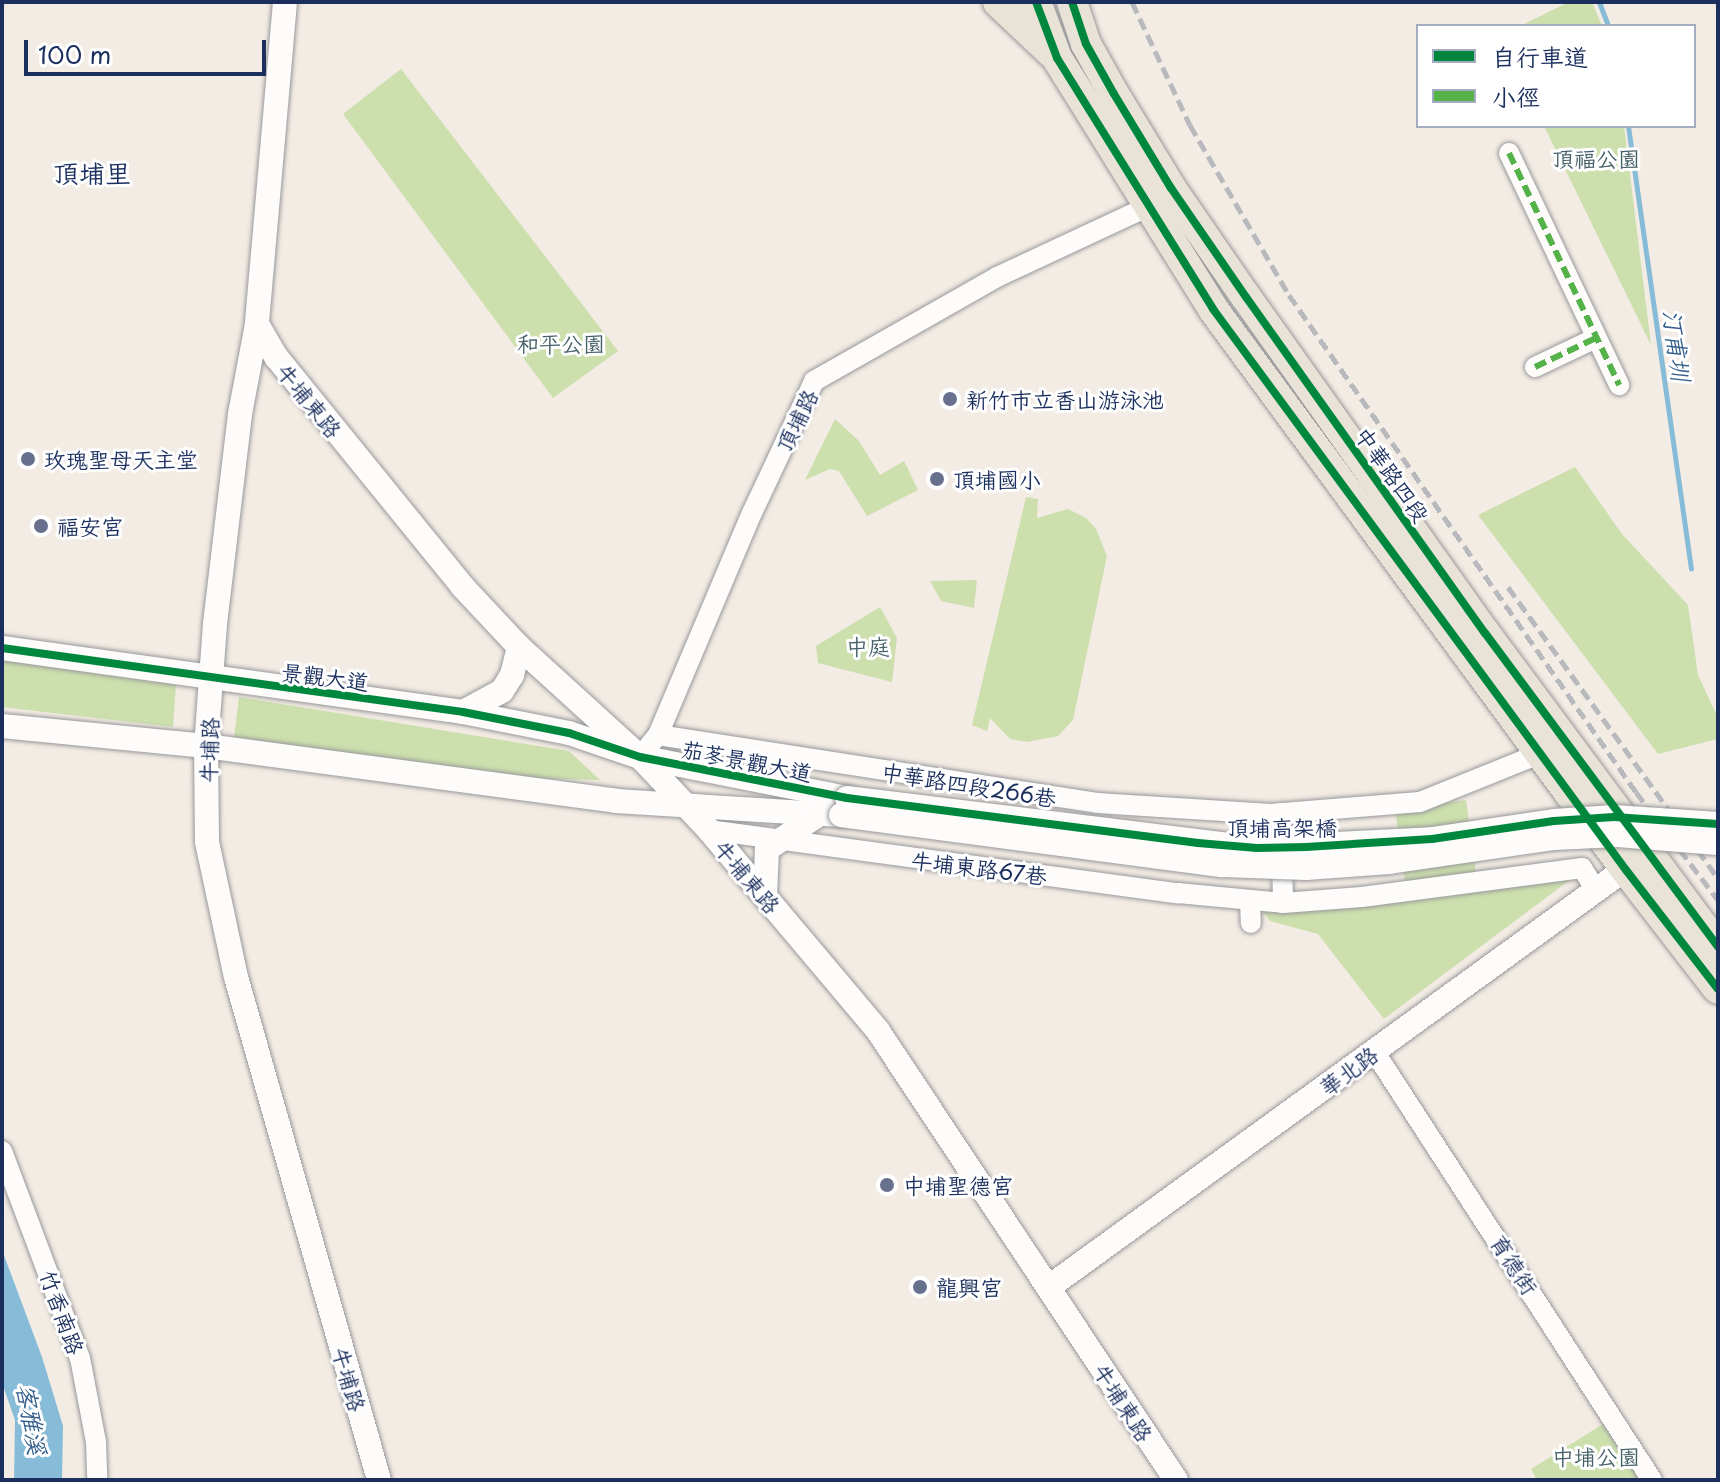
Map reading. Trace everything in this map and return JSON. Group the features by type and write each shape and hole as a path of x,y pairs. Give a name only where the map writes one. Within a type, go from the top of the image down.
{"main road":[{"path":"998,2 1057,58"},
{"name":"中華路四段","path":"1036,2 1057,58 1213,309 1637,861 1718,989"},
{"name":"中華路四段","path":"1072,2 1086,44 1171,188 1410,530 1553,748"},
{"name":"中華路四段","path":"1637,861 1718,947"}],"street":[{"name":"牛埔路","path":"285,2 257,324 240,414 224,535 206,746 207,842 222,924 379,1480"},
{"path":"1509,153 1619,385"},
{"name":"頂埔路","path":"640,757 658,735 752,513 814,381 997,277 1149,206"},
{"name":"牛埔東路","path":"257,324 277,358 403,515 519,647 640,757 682,805 709,830 878,1031 1176,1480"},
{"path":"1535,367 1596,338"},
{"path":"463,712 502,691 512,675 519,647"},
{"name":"景觀大道","path":"2,648 463,712 569,733 640,757"},
{"path":"2,726 206,746 616,801 682,805"},
{"name":"中華路四段266巷","path":"658,735 703,745 1097,803 1281,813 1420,802 1553,748"},
{"name":"茄苳景觀大道","path":"640,757 836,809"},
{"name":"茄苳景觀大道","path":"682,805 836,809"},
{"path":"765,896 764,863 767,849 776,841 836,809"},
{"name":"頂埔高架橋","path":"836,809 1257,848 1432,839 1539,823 1614,817 1718,824"},
{"name":"頂埔高架橋","path":"836,809 1223,865 1292,867 1389,862 1579,837 1618,835 1718,843"},
{"path":"1281,813 1283,903"},
{"name":"牛埔東路67巷","path":"709,830 1250,900"},
{"name":"華北路","path":"1049,1287 1637,861"},
{"path":"1251,923 1250,900 1283,903 1362,897 1582,868 1596,890"},
{"name":"育德街","path":"1374,1051 1652,1480"},
{"name":"竹香南路","path":"2,1151 80,1358 96,1442 97,1480"}],"green space":[{"path":"1569,2 1592,2 1601,24 1524,24"},
{"name":"和平公園","path":"401,69 618,351 553,398 343,114"},
{"name":"頂福公園","path":"1545,128 1624,128 1651,345"},
{"path":"835,419 859,441 880,475 904,461 918,490 867,516 839,471 830,469 805,480"},
{"path":"1575,467 1622,534 1688,605 1698,675 1718,718 1718,739 1658,754 1478,515"},
{"path":"1026,497 1038,499 1037,518 1068,509 1086,518 1096,529 1107,556 1073,720 1058,736 1027,742 1010,739 990,718 987,731 972,725"},
{"path":"977,580 974,608 941,601 930,581"},
{"name":"中庭","path":"880,607 897,638 892,682 818,663 816,646"},
{"path":"2,660 176,685 173,727 2,707"},
{"path":"239,697 569,751 600,780 516,778 234,737"},
{"path":"1466,800 1476,873 1405,882 1395,809"},
{"path":"1574,877 1384,1019 1318,934 1270,921 1261,909"},
{"name":"中埔公園","path":"1603,1424 1640,1480 1537,1480 1531,1469"}],"water":[{"name":"客雅溪","path":"2,1250 42,1357 63,1426 62,1480 14,1480 15,1420 2,1383"}],"waterway":[{"name":"汀甫圳","path":"1599,2 1607,24"},
{"name":"汀甫圳","path":"1628,128 1691,569"}],"railway":[{"path":"1132,2 1190,125 1289,295 1636,792 1718,900"},
{"path":"1508,587 1718,878"}],"marked path":[{"path":"1509,153 1619,385"},
{"path":"1535,367 1596,338"}],"cycle path":[{"path":"1036,2 1057,58 1213,309 1626,870 1718,989"},
{"path":"1072,2 1086,44 1171,188 1485,633 1718,947"},
{"path":"2,648 463,712 569,733 640,757 847,798 1198,843 1257,848 1306,847 1432,839 1554,821 1614,817 1718,824"}],"place":[{"name":"新竹市立香山游泳池","path":"950,399"},
{"name":"玫瑰聖母天主堂","path":"28,459"},
{"name":"頂埔國小","path":"937,479"},
{"name":"福安宮","path":"41,526"},
{"name":"中埔聖德宮","path":"887,1185"},
{"name":"龍興宮","path":"920,1287"}],"district":[{"name":"頂埔里","path":"92,173"}]}
